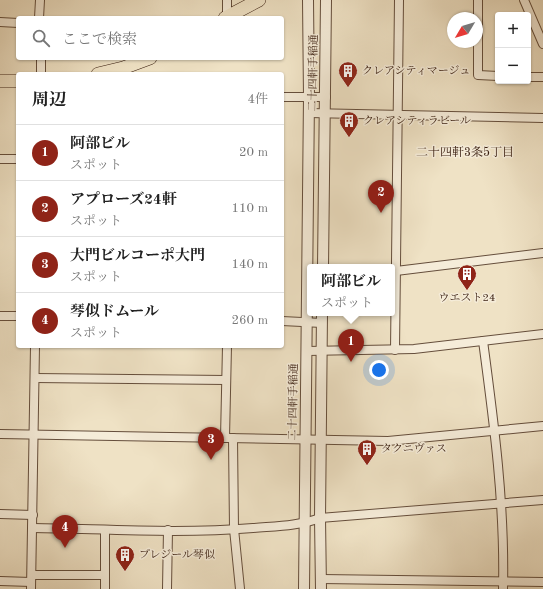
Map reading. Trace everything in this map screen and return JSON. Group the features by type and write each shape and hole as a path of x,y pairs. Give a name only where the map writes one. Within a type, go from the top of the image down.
{"main road":[{"path":"230,16 259,0"},
{"path":"106,72 145,60"},
{"path":"0,81 16,81"}],"street":[{"path":"39,16 40,0"},
{"path":"226,0 226,16"},
{"name":"二十四軒手稲通","path":"308,0 308,264"},
{"name":"二十四軒手稲通","path":"322,264 326,97 326,0"},
{"path":"395,350 399,0"},
{"path":"478,0 478,75 495,76"},
{"path":"524,0 543,44"},
{"path":"0,22 16,23"},
{"path":"41,60 41,72"},
{"path":"531,77 543,77"},
{"path":"284,96 326,97"},
{"path":"309,112 543,118"},
{"path":"0,159 16,159"},
{"path":"396,271 543,253"},
{"path":"0,316 16,316"},
{"name":"二十四軒手稲通","path":"304,589 307,316"},
{"path":"284,321 307,322 322,318 320,518 321,584 503,585 543,582"},
{"path":"307,351 395,350 543,334"},
{"path":"483,341 495,431 502,504 503,585"},
{"path":"31,582 35,348"},
{"path":"227,348 226,380 229,438 234,529 240,589"},
{"path":"35,378 226,380"},
{"path":"0,434 322,438 388,441 543,426"},
{"path":"33,528 105,530 234,529 305,523 320,518 543,500"},
{"path":"0,514 33,515"},
{"path":"105,530 105,589"},
{"path":"167,589 168,530"},
{"path":"0,581 31,582 105,575"}],"place":[{"name":"クレアシティマージュ","path":"348,88"},
{"name":"クレアシティラビール","path":"349,138"},
{"name":"アプローズ24軒","path":"381,213"},
{"name":"ウエスト24","path":"467,291"},
{"name":"阿部ビル","path":"351,362"},
{"name":"大門ビルコーポ大門","path":"211,460"},
{"name":"タクニヴァス","path":"367,466"},
{"name":"琴似ドムール","path":"65,548"},
{"name":"プレジール琴似","path":"125,572"}],"district":[{"name":"二十四軒3条5丁目","path":"465,153"}]}
